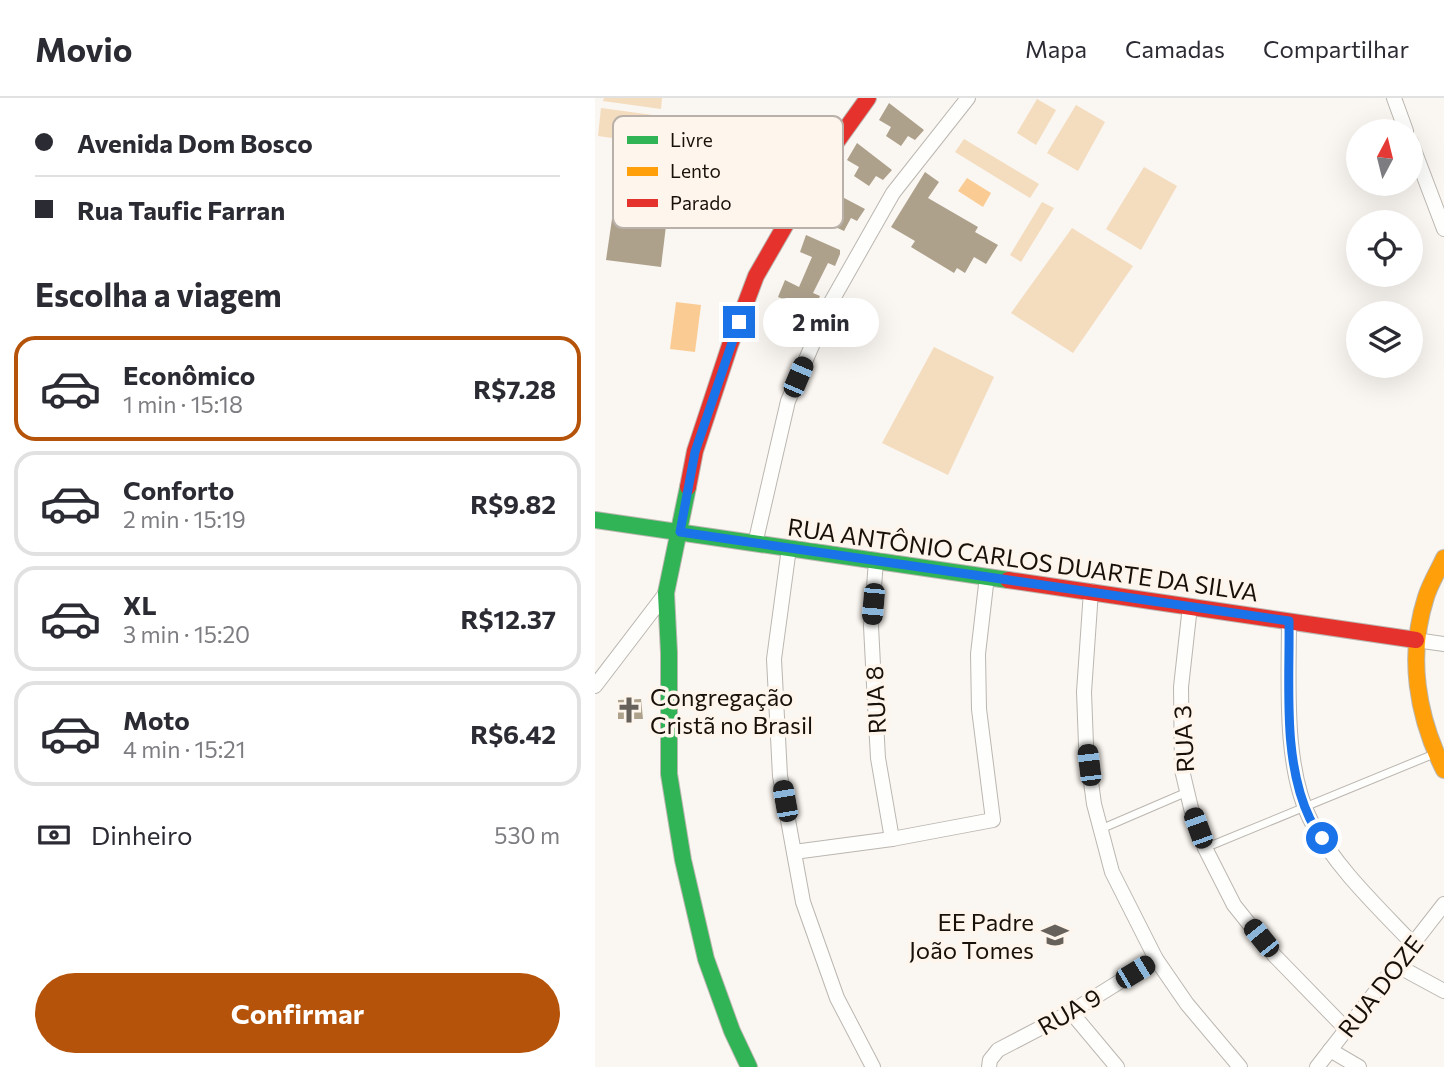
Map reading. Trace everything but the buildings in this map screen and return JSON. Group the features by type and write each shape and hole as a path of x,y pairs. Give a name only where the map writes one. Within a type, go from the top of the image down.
{"street":[{"path":"843,133 868,98"},
{"path":"755,544 788,401 829,304 893,194 968,98"},
{"path":"1394,98 1402,119"},
{"path":"1423,174 1444,229"},
{"path":"749,1067 732,1031 706,959 683,860 669,774 666,593 695,452 756,276 784,228"},
{"name":"RUA ANTÔNIO CARLOS DUARTE DA SILVA","path":"595,520 1444,644"},
{"path":"789,548 773,659 780,776 803,902 837,998 873,1067"},
{"path":"1444,558 1426,598 1416,640 1417,695 1434,754 1444,770"},
{"name":"RUA 8","path":"877,561 871,626 878,758 892,839"},
{"path":"794,852 892,839 993,820 979,709 978,654 987,576"},
{"path":"1091,591 1084,692 1086,732 1094,804 1112,872 1156,959 1187,1004 1240,1067"},
{"path":"595,686 666,593"},
{"name":"RUA 3","path":"1190,606 1181,687 1182,770 1191,808 1205,848 1234,905 1275,955 1346,1030"},
{"path":"1289,621 1290,735 1297,780 1310,819 1334,856 1413,944"},
{"name":"RUA DOZE","path":"1317,1067 1444,904"},
{"name":"RUA 9","path":"989,1067 990,1060 998,1050 1070,1012 1156,959"},
{"path":"1397,965 1444,991"},
{"path":"1070,1012 1117,1067"},
{"path":"1330,1050 1359,1067"}],"lane":[{"path":"1205,848 1434,754"},
{"path":"1100,829 1187,792"}],"shaded area":[{"path":"604,98 662,98 661,109 603,101"},
{"path":"1037,99 1056,110 1036,145 1017,133"},
{"path":"1076,105 1105,122 1078,171 1047,153"},
{"path":"601,108 660,116 613,116 613,138 598,136"},
{"path":"964,139 1039,184 1030,198 955,152"},
{"path":"1144,167 1177,186 1141,250 1106,229"},
{"path":"967,178 991,193 983,207 958,191"},
{"path":"1042,202 1054,208 1021,262 1010,255"},
{"path":"1072,228 1133,266 1073,353 1011,313"},
{"path":"676,302 701,305 695,352 670,349"},
{"path":"934,347 994,377 948,475 882,443"}],"traffic: fast":[{"path":"688,487 666,593 669,774 683,860 706,959 732,1031 749,1067"},
{"path":"595,520 1008,580"}],"traffic: slow":[{"path":"1444,558 1426,597 1420,619 1416,663 1421,707 1444,770"}],"traffic: jam":[{"path":"843,133 868,98"},
{"path":"688,487 695,451 730,345 756,276 784,228"},
{"path":"1008,580 1416,640"}],"place":[{"name":"Congregação Cristã no Brasil","path":"629,710"},
{"name":"EE Padre João Tomes","path":"1055,935"}],"route":[{"path":"739,322 695,452 680,532 1289,621 1290,735 1297,780 1310,819 1322,838"}]}
